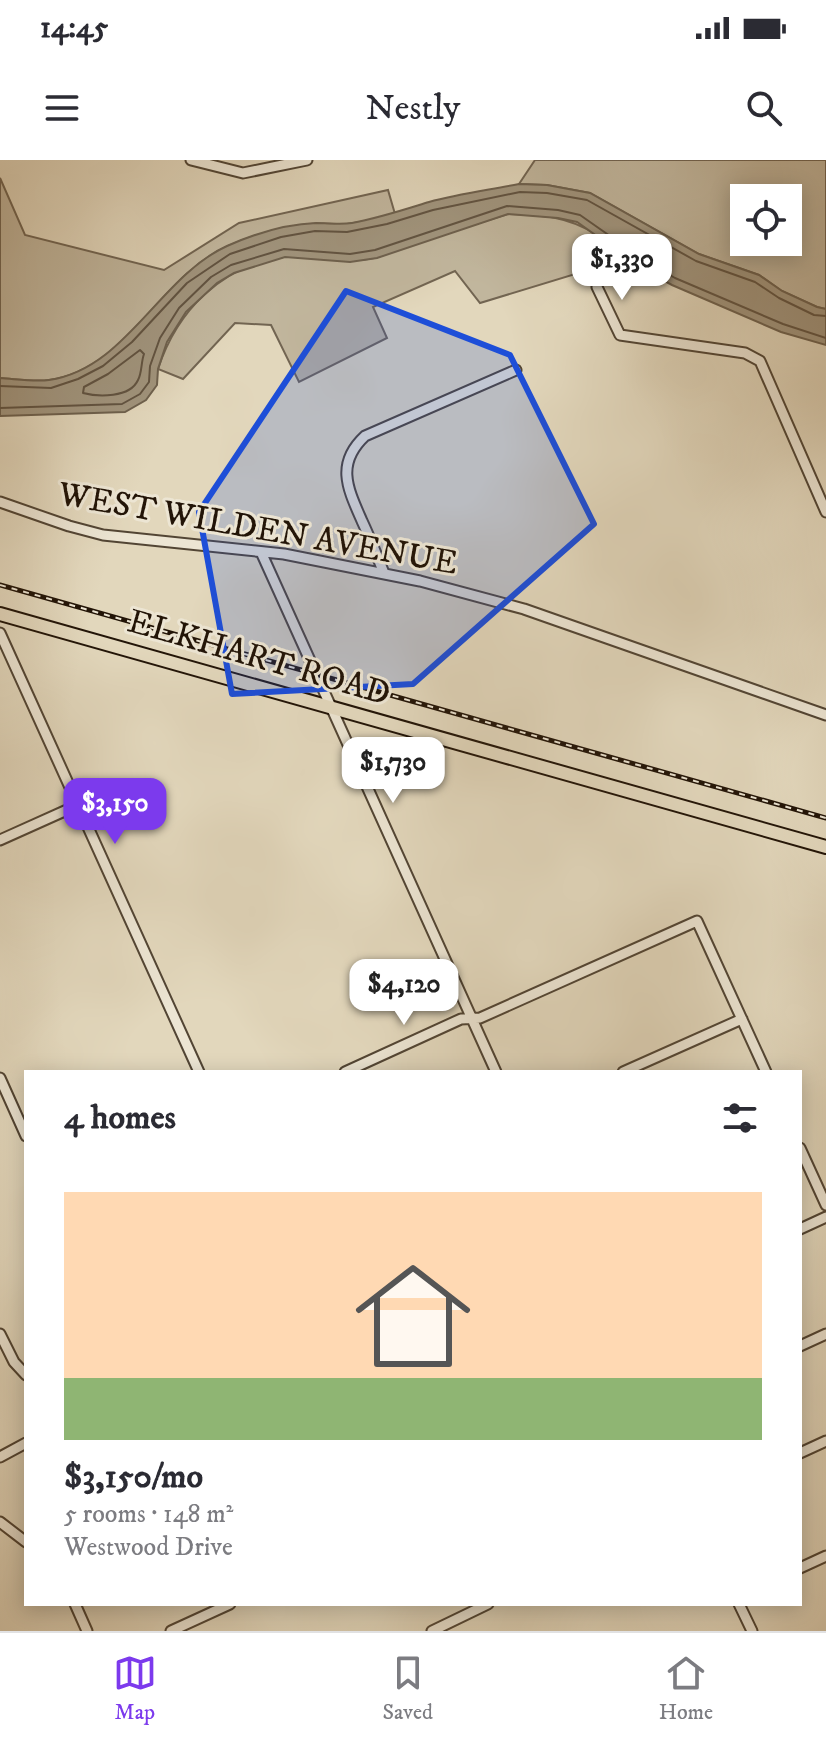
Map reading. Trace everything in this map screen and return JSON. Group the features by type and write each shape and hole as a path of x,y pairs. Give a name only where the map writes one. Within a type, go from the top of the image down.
{"highway":[{"name":"ELKHART ROAD","path":"0,614 826,847"}],"street":[{"path":"191,160 243,173 307,160"},
{"path":"597,287 620,335 745,353 755,358 763,366 826,512"},
{"path":"384,573 347,484 347,467 352,450 365,436 516,370"},
{"name":"WEST WILDEN AVENUE","path":"0,502 103,535 261,552 384,573 524,609 826,715"},
{"path":"261,552 495,1070"},
{"path":"0,633 198,1070"},
{"path":"0,840 78,805"},
{"path":"349,1070 461,1019 480,1018 697,921 765,1070"},
{"path":"627,1070 742,1019"},
{"path":"0,1078 24,1132"},
{"path":"802,1152 826,1205"},
{"path":"802,1228 826,1217"},
{"path":"0,1334 14,1362 24,1373"},
{"path":"802,1345 826,1334"},
{"path":"802,1452 826,1441"},
{"path":"0,1457 24,1444"},
{"path":"0,1522 24,1540"},
{"path":"802,1567 826,1556"},
{"path":"76,1606 87,1631"},
{"path":"171,1631 186,1628 222,1606"},
{"path":"432,1631 485,1606"},
{"path":"740,1606 752,1631"},
{"path":"455,1620 460,1631"}],"highlighted area":[{"path":"346,291 510,355 594,524 413,684 232,694 199,512"}],"shaded area":[{"path":"535,160 826,160 826,309 782,291 759,275 699,254 590,193 547,185 519,184"},
{"path":"0,178 25,235 164,270 239,223 388,190 395,214 347,224 315,223 289,227 228,246 182,278 101,359 77,372 49,380 31,381 0,378"},
{"path":"508,214 565,220 597,235 582,272 480,303 455,271 373,307 387,338 299,382 271,325 235,323 183,379 158,369 166,348 190,310 221,281 240,270 283,257 374,258"}],"water":[{"path":"519,184 547,185 590,193 699,254 759,275 782,291 826,309 826,345 781,332 672,285 646,271 577,222 508,214 377,258 350,262 285,257 234,273 217,283 186,312 167,342 158,369 157,385 146,400 125,412 0,416 0,378 49,380 76,372 100,359 181,278 227,246 282,228 316,223 352,223 440,199"}],"railway":[{"path":"0,585 826,818"}]}
